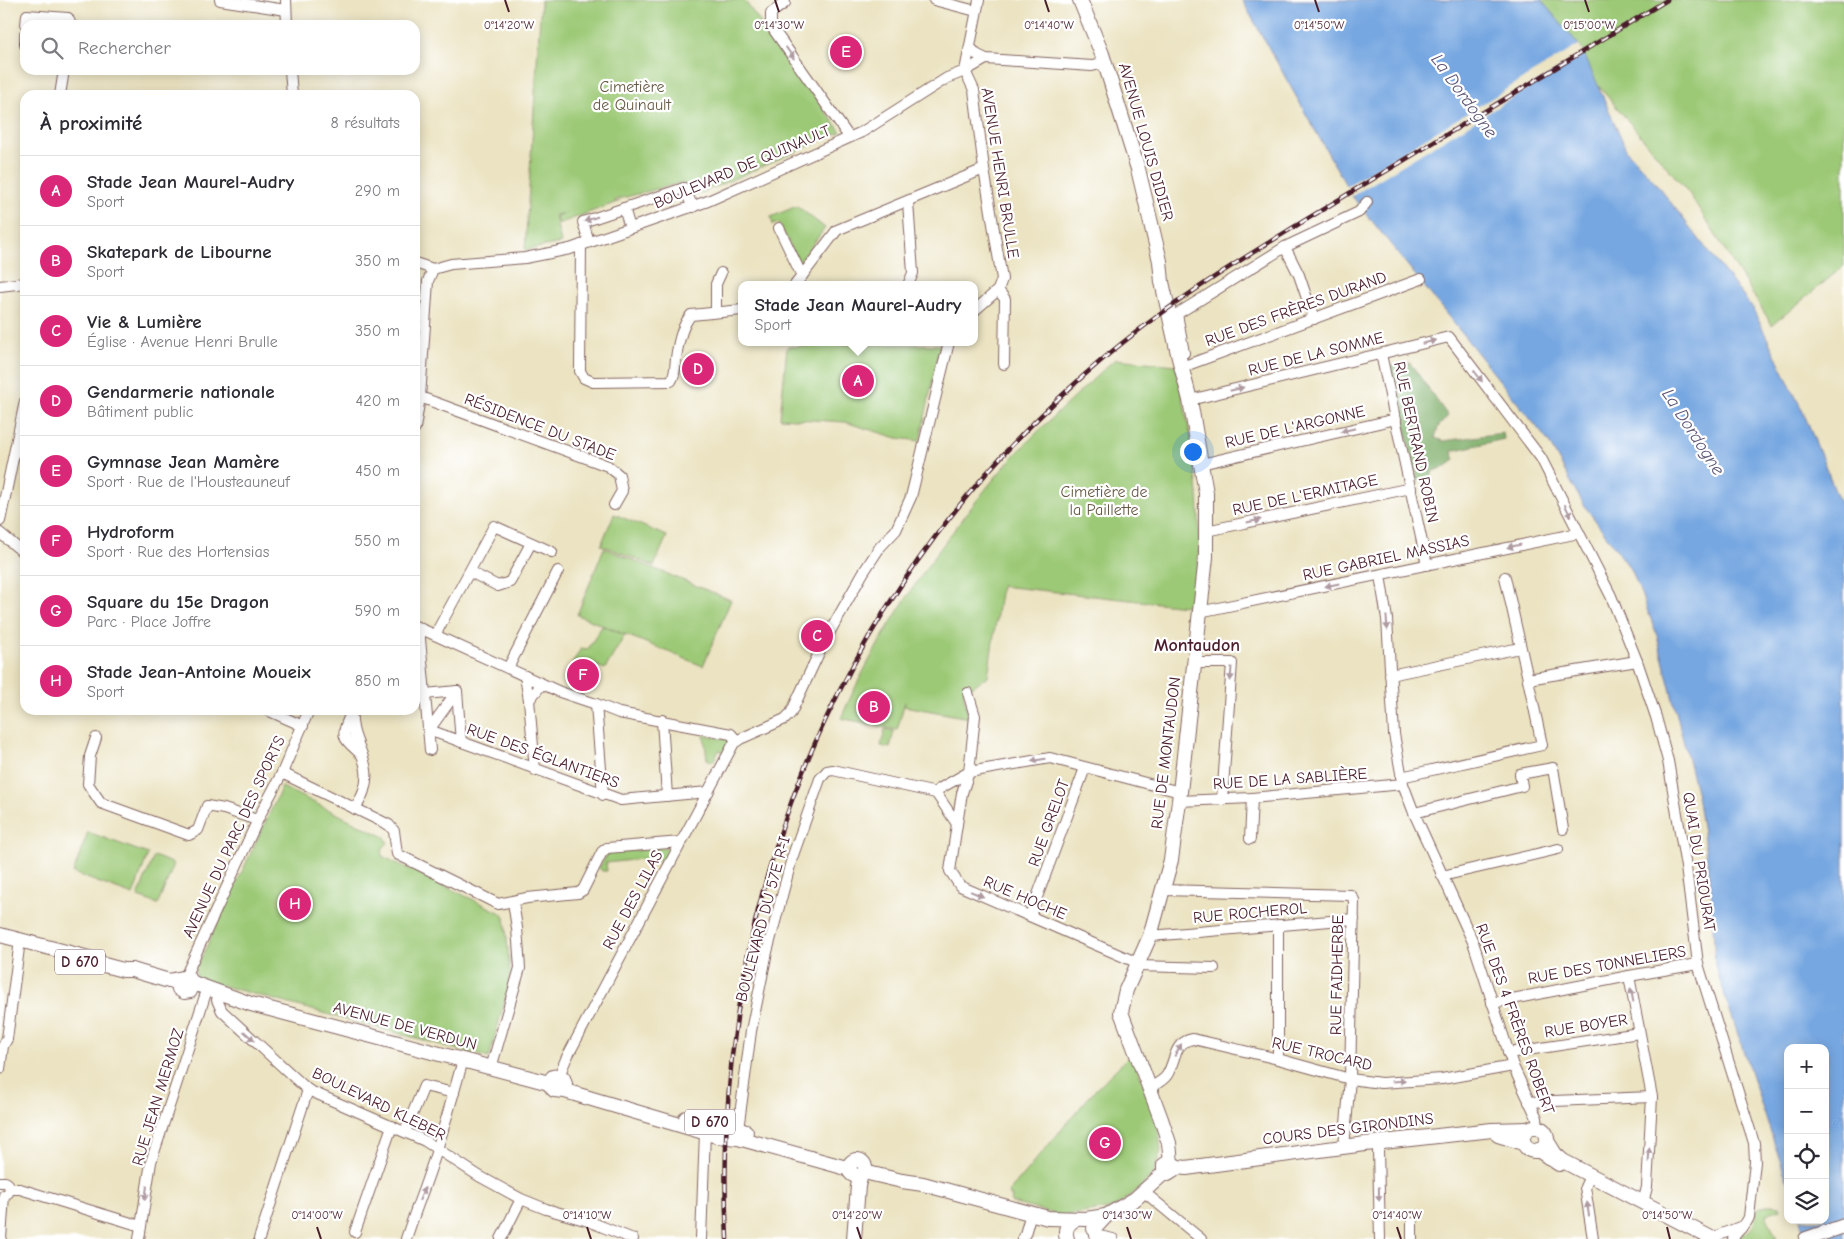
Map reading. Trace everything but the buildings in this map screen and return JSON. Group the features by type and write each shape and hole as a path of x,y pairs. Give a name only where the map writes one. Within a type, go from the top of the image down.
{"main road":[{"name":"AVENUE LOUIS DIDIER","path":"1080,0 1105,62 1138,168 1160,261 1165,298 1173,314"},
{"name":"RUE DE MONTAUDON","path":"1170,1167 1161,1119 1121,1012 1126,990 1150,936 1171,860 1180,797 1206,556 1206,493 1173,314"},
{"name":"D 670","path":"0,935 97,960 104,965 123,970 132,970 185,984"},
{"name":"D 670","path":"0,943 96,966 105,972 123,976 185,984"},
{"name":"AVENUE DE VERDUN","path":"185,984 251,1004 491,1068 559,1083 647,1109 713,1122 857,1170"},
{"name":"AVENUE DE VERDUN","path":"185,984 196,992 211,998 251,1004"},
{"name":"AVENUE DE VERDUN","path":"559,1083 705,1132 738,1138 857,1170 891,1168 923,1184 1031,1213"},
{"name":"COURS DES GIRONDINS","path":"1170,1167 1186,1168 1492,1130 1533,1128 1546,1132 1543,1146"},
{"path":"1524,1143 1524,1135 1533,1128"},
{"name":"COURS DES GIRONDINS","path":"1170,1167 1196,1171 1488,1134 1510,1137 1524,1143 1528,1148 1543,1146 1589,1178 1710,1239"},
{"path":"1066,1235 1068,1226 1089,1228 1130,1203 1170,1167"},
{"path":"854,1239 857,1170"},
{"name":"COURS DES GIRONDINS","path":"1589,1178 1643,1203 1710,1239"},
{"name":"D 670","path":"1031,1213 1089,1228"},
{"name":"D 670","path":"1048,1218 1066,1235"},
{"path":"1806,1239 1844,1226"},
{"path":"1830,1239 1844,1234"}],"street":[{"path":"220,0 286,5 287,20"},
{"path":"934,0 976,11"},
{"name":"AVENUE HENRI BRULLE","path":"978,0 965,71 974,90 984,169 1002,279 998,290"},
{"path":"786,1 771,13 771,26 850,137"},
{"path":"26,20 27,15 68,18 69,20"},
{"path":"970,47 976,54 986,59 1092,66 1105,62"},
{"name":"BOULEVARD DE QUINAULT","path":"433,269 451,264 524,258 550,253 585,244 693,207 867,129 948,78 986,59"},
{"path":"61,90 63,75"},
{"path":"290,75 292,90"},
{"path":"798,281 837,230 984,169"},
{"path":"693,207 684,188 583,222 585,244 580,371 584,378 593,382 671,381 674,376 676,355 685,322 691,315 738,310"},
{"path":"908,202 913,273 910,281"},
{"path":"1173,314 1285,247 1359,212 1366,202"},
{"path":"624,208 630,228"},
{"path":"779,228 802,276"},
{"path":"1285,247 1299,275 1314,318"},
{"path":"420,265 433,269 428,281 420,397"},
{"path":"716,312 716,284 721,273"},
{"name":"RUE DES FRÈRES DURAND","path":"1182,367 1422,279"},
{"path":"0,286 20,284"},
{"path":"978,308 998,290 1005,299 1004,364"},
{"name":"RUE DE LA SOMME","path":"1190,400 1449,337"},
{"name":"QUAI DU PRIOURAT","path":"1449,337 1541,458 1611,596 1637,661 1656,717 1668,761 1686,868 1698,964 1754,1143 1755,1162 1751,1204 1746,1225"},
{"path":"420,628 542,684 610,709 731,734 737,741 785,719 791,713 824,642 863,573 880,547 896,530 905,513 911,497 949,346"},
{"name":"RUE BERTRAND ROBIN","path":"1381,354 1427,565"},
{"name":"RÉSIDENCE DU STADE","path":"420,397 608,466 619,475 622,491 614,505"},
{"name":"RUE DE L'ARGONNE","path":"1202,464 1396,419"},
{"path":"0,521 20,425"},
{"name":"RUE DE L'ERMITAGE","path":"1206,531 1410,488"},
{"path":"435,635 494,526 552,552"},
{"name":"RUE GABRIEL MASSIAS","path":"1199,612 1579,533"},
{"path":"0,534 20,550"},
{"path":"470,572 498,586 510,582 531,543"},
{"path":"508,668 558,571"},
{"name":"RUE DES 4 FRÈRES ROBERT","path":"1380,575 1387,618 1394,734 1402,781 1414,813 1473,942 1508,1053 1537,1118 1533,1128"},
{"path":"1504,577 1528,679 1637,661"},
{"path":"1390,675 1520,648"},
{"path":"420,652 430,750"},
{"path":"1195,663 1232,663 1222,800"},
{"path":"525,676 536,770"},
{"name":"RUE DE LA SABLIÈRE","path":"936,793 939,788 969,772 1050,758 1180,797 1222,800 1402,781 1542,745 1528,679"},
{"path":"529,700 542,684"},
{"path":"425,694 457,691"},
{"path":"428,730 457,691"},
{"path":"457,691 461,742"},
{"name":"RUE HOCHE","path":"968,693 975,716 969,772 962,793 950,871 960,886 1138,964"},
{"path":"596,704 603,795"},
{"path":"597,726 610,709"},
{"path":"278,715 303,726"},
{"name":"AVENUE DU PARC DES SPORTS","path":"185,984 257,820 282,773 307,715"},
{"path":"352,715 366,770 363,796 355,809"},
{"path":"662,720 667,796"},
{"name":"RUE DES ÉGLANTIERS","path":"428,730 621,800 708,792"},
{"path":"96,738 90,756 88,784 101,803 189,835 198,830 207,806 224,809 257,820"},
{"name":"RUE DES LILAS","path":"559,1083 566,1058 737,741"},
{"name":"RUE GRELOT","path":"1030,916 1085,768"},
{"path":"1414,813 1522,786 1520,774 1553,768 1563,829"},
{"name":"BOULEVARD DU 57E R-I","path":"738,1130 750,1031 767,952 792,858 820,778 827,771 833,770 936,793"},
{"path":"282,773 389,825 394,831 397,854 498,904 527,898 578,893 583,890 602,852 607,848 681,842"},
{"path":"936,793 957,824"},
{"path":"1250,840 1252,798"},
{"path":"1442,876 1558,849"},
{"name":"RUE FAIDHERBE","path":"1163,890 1351,895 1354,900 1354,919 1350,1079 1344,1147"},
{"path":"491,1068 520,968 517,928 512,902"},
{"name":"RUE ROCHEROL","path":"1150,936 1354,919"},
{"path":"1278,925 1278,1059"},
{"path":"0,1069 3,1046 7,1039 20,948"},
{"path":"1138,964 1214,968"},
{"name":"RUE DES TONNELIERS","path":"1492,1003 1698,964"},
{"path":"1628,976 1652,1097 1647,1187 1643,1203"},
{"name":"BOULEVARD KLEBER","path":"211,998 222,1011 308,1090 425,1141 479,1176 521,1199 546,1209 588,1221 633,1239"},
{"name":"RUE JEAN MERMOZ","path":"139,1239 151,1162 211,998"},
{"name":"RUE BOYER","path":"1508,1053 1639,1033"},
{"name":"RUE TROCARD","path":"1152,1092 1167,1076 1178,1046 1193,1039 1278,1059 1350,1079 1381,1082 1442,1078 1513,1066"},
{"path":"406,1239 416,1205 422,1197 438,1149 463,1060"},
{"path":"405,1132 424,1086 454,1093"},
{"path":"259,1239 308,1090"},
{"path":"1529,1102 1652,1097"},
{"path":"355,1232 392,1126"},
{"path":"701,1239 705,1132"},
{"path":"1378,1149 1380,1239"},
{"path":"1589,1178 1585,1187 1593,1239"},
{"path":"0,1180 7,1183 0,1239"},
{"path":"5,1193 20,1189 141,1226"},
{"path":"1143,1191 1201,1239"},
{"path":"501,1239 521,1199"},
{"path":"1022,1239 1031,1213"},
{"path":"1412,1223 1412,1239"},
{"path":"1710,1239 1746,1225"},
{"path":"1733,1239 1735,1233 1746,1225"},
{"path":"1089,1228 1113,1239"}],"green space":[{"name":"Cimetière de Quinault","path":"541,0 744,0 841,132 692,197 683,183 680,183 615,200 616,202 620,201 558,224 556,216 566,213 555,215 561,243 525,250"},
{"path":"1526,0 1844,0 1844,266 1772,325 1689,193"},
{"path":"797,206 825,228 799,263 779,223 773,225 771,217"},
{"path":"940,346 920,441 897,438 845,422 780,418 787,347"},
{"name":"Cimetière de la Paillette","path":"1115,359 1176,365 1194,453 1193,463 1199,502 1198,572 1195,607 1001,586 988,676 963,693 969,718 904,706 905,702 897,730 841,718 880,640 943,544 1011,459"},
{"path":"1410,363 1448,416 1438,427 1435,438 1443,441 1503,433 1504,439 1452,451 1455,460 1445,467 1433,471 1429,482 1418,481 1389,367"},
{"path":"614,514 667,536 654,566 601,545"},
{"path":"604,548 731,600 703,666 577,615"},
{"path":"602,626 625,635 605,669 580,660 574,677 566,675 581,648 588,649"},
{"path":"885,729 894,731 890,748 881,746"},
{"path":"704,735 729,741 723,752 719,750 713,762 707,759"},
{"path":"282,787 385,837 388,843 383,848 382,856 499,912 505,917 510,972 508,990 489,1058 198,979 195,971"},
{"path":"88,832 148,854 133,895 73,873"},
{"path":"666,847 669,852 663,866 660,867 659,857 606,863 607,871 602,871 599,868 608,853"},
{"path":"154,856 174,864 158,904 138,897"},
{"path":"1132,1053 1158,1124 1161,1151 1153,1174 1140,1188 1114,1208 1064,1216 1011,1203 1012,1196 1010,1196 1009,1192 1094,1091"},
{"path":"1771,1205 1780,1206 1781,1209 1766,1214 1777,1239 1740,1239 1741,1235 1749,1231 1753,1226 1755,1211 1758,1208"}],"water":[{"name":"La Dordogne","path":"1242,0 1541,0 1579,45 1627,151 1655,182 1753,309 1804,414 1844,512 1844,1239 1806,1239 1801,1224 1829,1224 1829,1044 1784,1044 1784,1172 1715,966 1711,885 1697,795 1656,632 1632,571 1582,502 1548,441 1352,196"}],"pier":[{"path":"1579,45 1584,54 1352,196 1345,187"}],"railway":[{"path":"727,1239 727,1111 742,987 770,866 812,750 867,640 935,536 1016,440 1110,353 1139,330 1259,248 1667,0"}],"place":[{"name":"Gymnase Jean Mamère","path":"846,52"},
{"name":"Gendarmerie nationale","path":"698,369"},
{"name":"Stade Jean Maurel-Audry","path":"858,381"},
{"name":"Vie & Lumière","path":"817,636"},
{"name":"Hydroform","path":"583,675"},
{"name":"Skatepark de Libourne","path":"874,707"},
{"name":"Stade Jean-Antoine Moueix","path":"295,904"},
{"name":"Square du 15e Dragon","path":"1105,1143"}],"district":[{"name":"Montaudon","path":"1197,645"}]}
